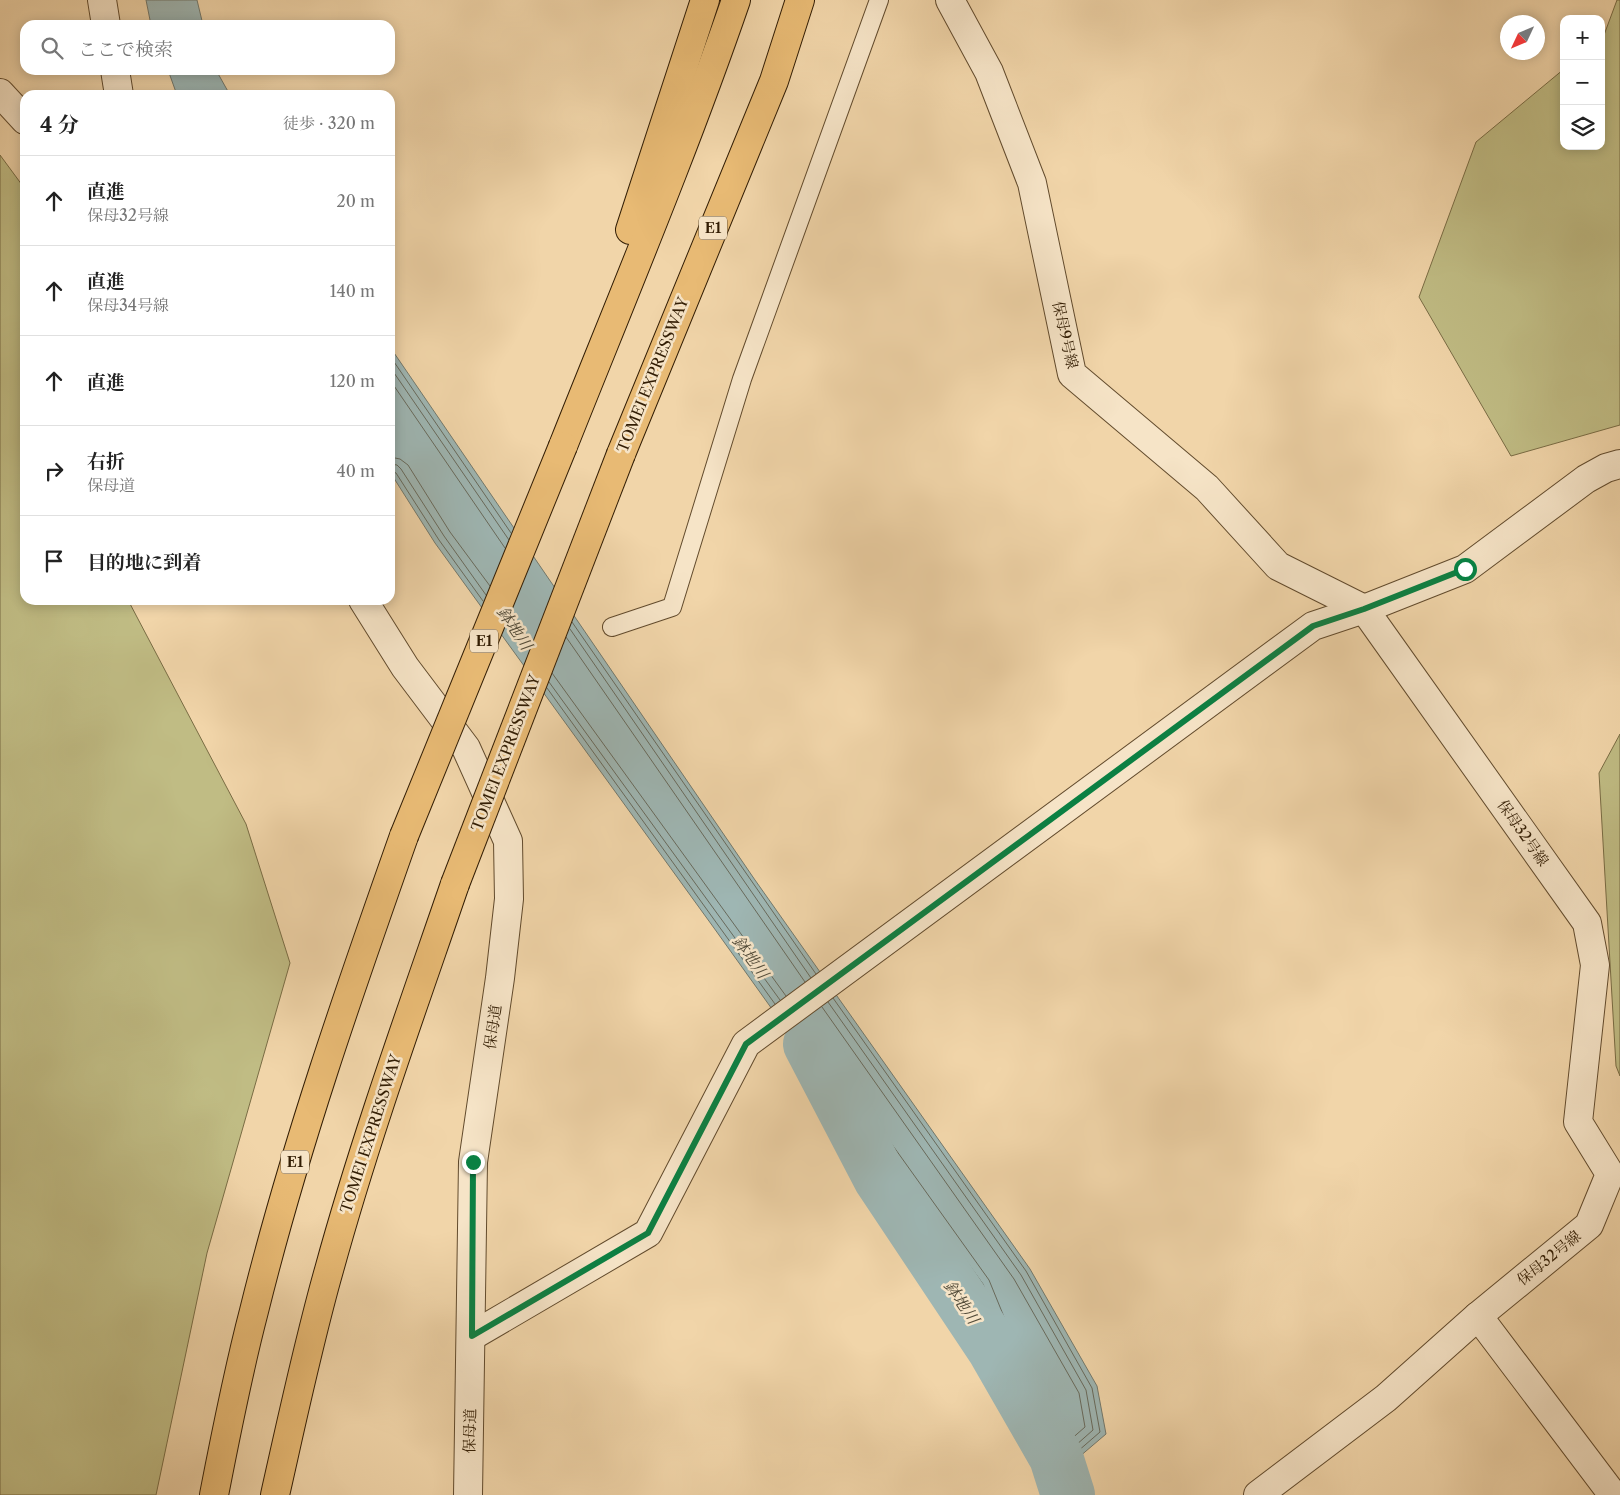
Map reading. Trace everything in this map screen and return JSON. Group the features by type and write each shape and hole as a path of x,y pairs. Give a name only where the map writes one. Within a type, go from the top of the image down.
{"highway":[{"path":"563,446 610,292 705,0"},
{"name":"E1","path":"214,1495 230,1411 280,1215 320,1079 404,836 652,222 736,0"},
{"name":"TOMEI EXPRESSWAY","path":"275,1495 298,1390 334,1252 370,1130 455,884 621,454 774,81 800,0"}],"street":[{"path":"102,0 105,20"},
{"name":"保母9号線","path":"950,0 989,72 1032,183 1072,374 1207,488 1278,566 1364,609"},
{"path":"116,75 118,90"},
{"path":"0,93 20,115"},
{"path":"472,1336 648,1233 746,1044 1313,626 1364,609 1465,569 1586,479 1606,468 1620,464"},
{"name":"保母道","path":"366,605 405,667 466,748 508,841 509,899 500,978 473,1162 472,1336 468,1495"},
{"name":"保母32号線","path":"1364,609 1587,923 1595,965 1578,1122 1610,1174 1589,1225 1478,1316"},
{"path":"1258,1495 1386,1398 1478,1316 1613,1495"}],"lane":[{"path":"612,627 672,607 742,379 879,0"}],"shaded area":[{"path":"1617,0 1620,0 1620,425 1511,456 1419,297 1476,142 1560,72 1560,150 1605,150 1605,32"},
{"path":"0,155 20,182 20,605 131,605 246,824 290,963 207,1253 156,1495 0,1495"},
{"path":"1620,734 1620,1076 1616,1066 1599,773"}],"water":[{"path":"146,0 197,0 202,20 150,20"},
{"path":"170,75 219,75 227,90 175,90"},
{"path":"395,354 755,880 1030,1269 1097,1386 1106,1434 1051,1481 973,1290 435,543 395,480"}],"waterway":[{"name":"鉢地川","path":"810,1044 880,1178 994,1349 1056,1457 1068,1495"}],"route":[{"path":"473,1162 472,1336 648,1233 746,1044 1313,626 1364,609 1465,569"}]}
